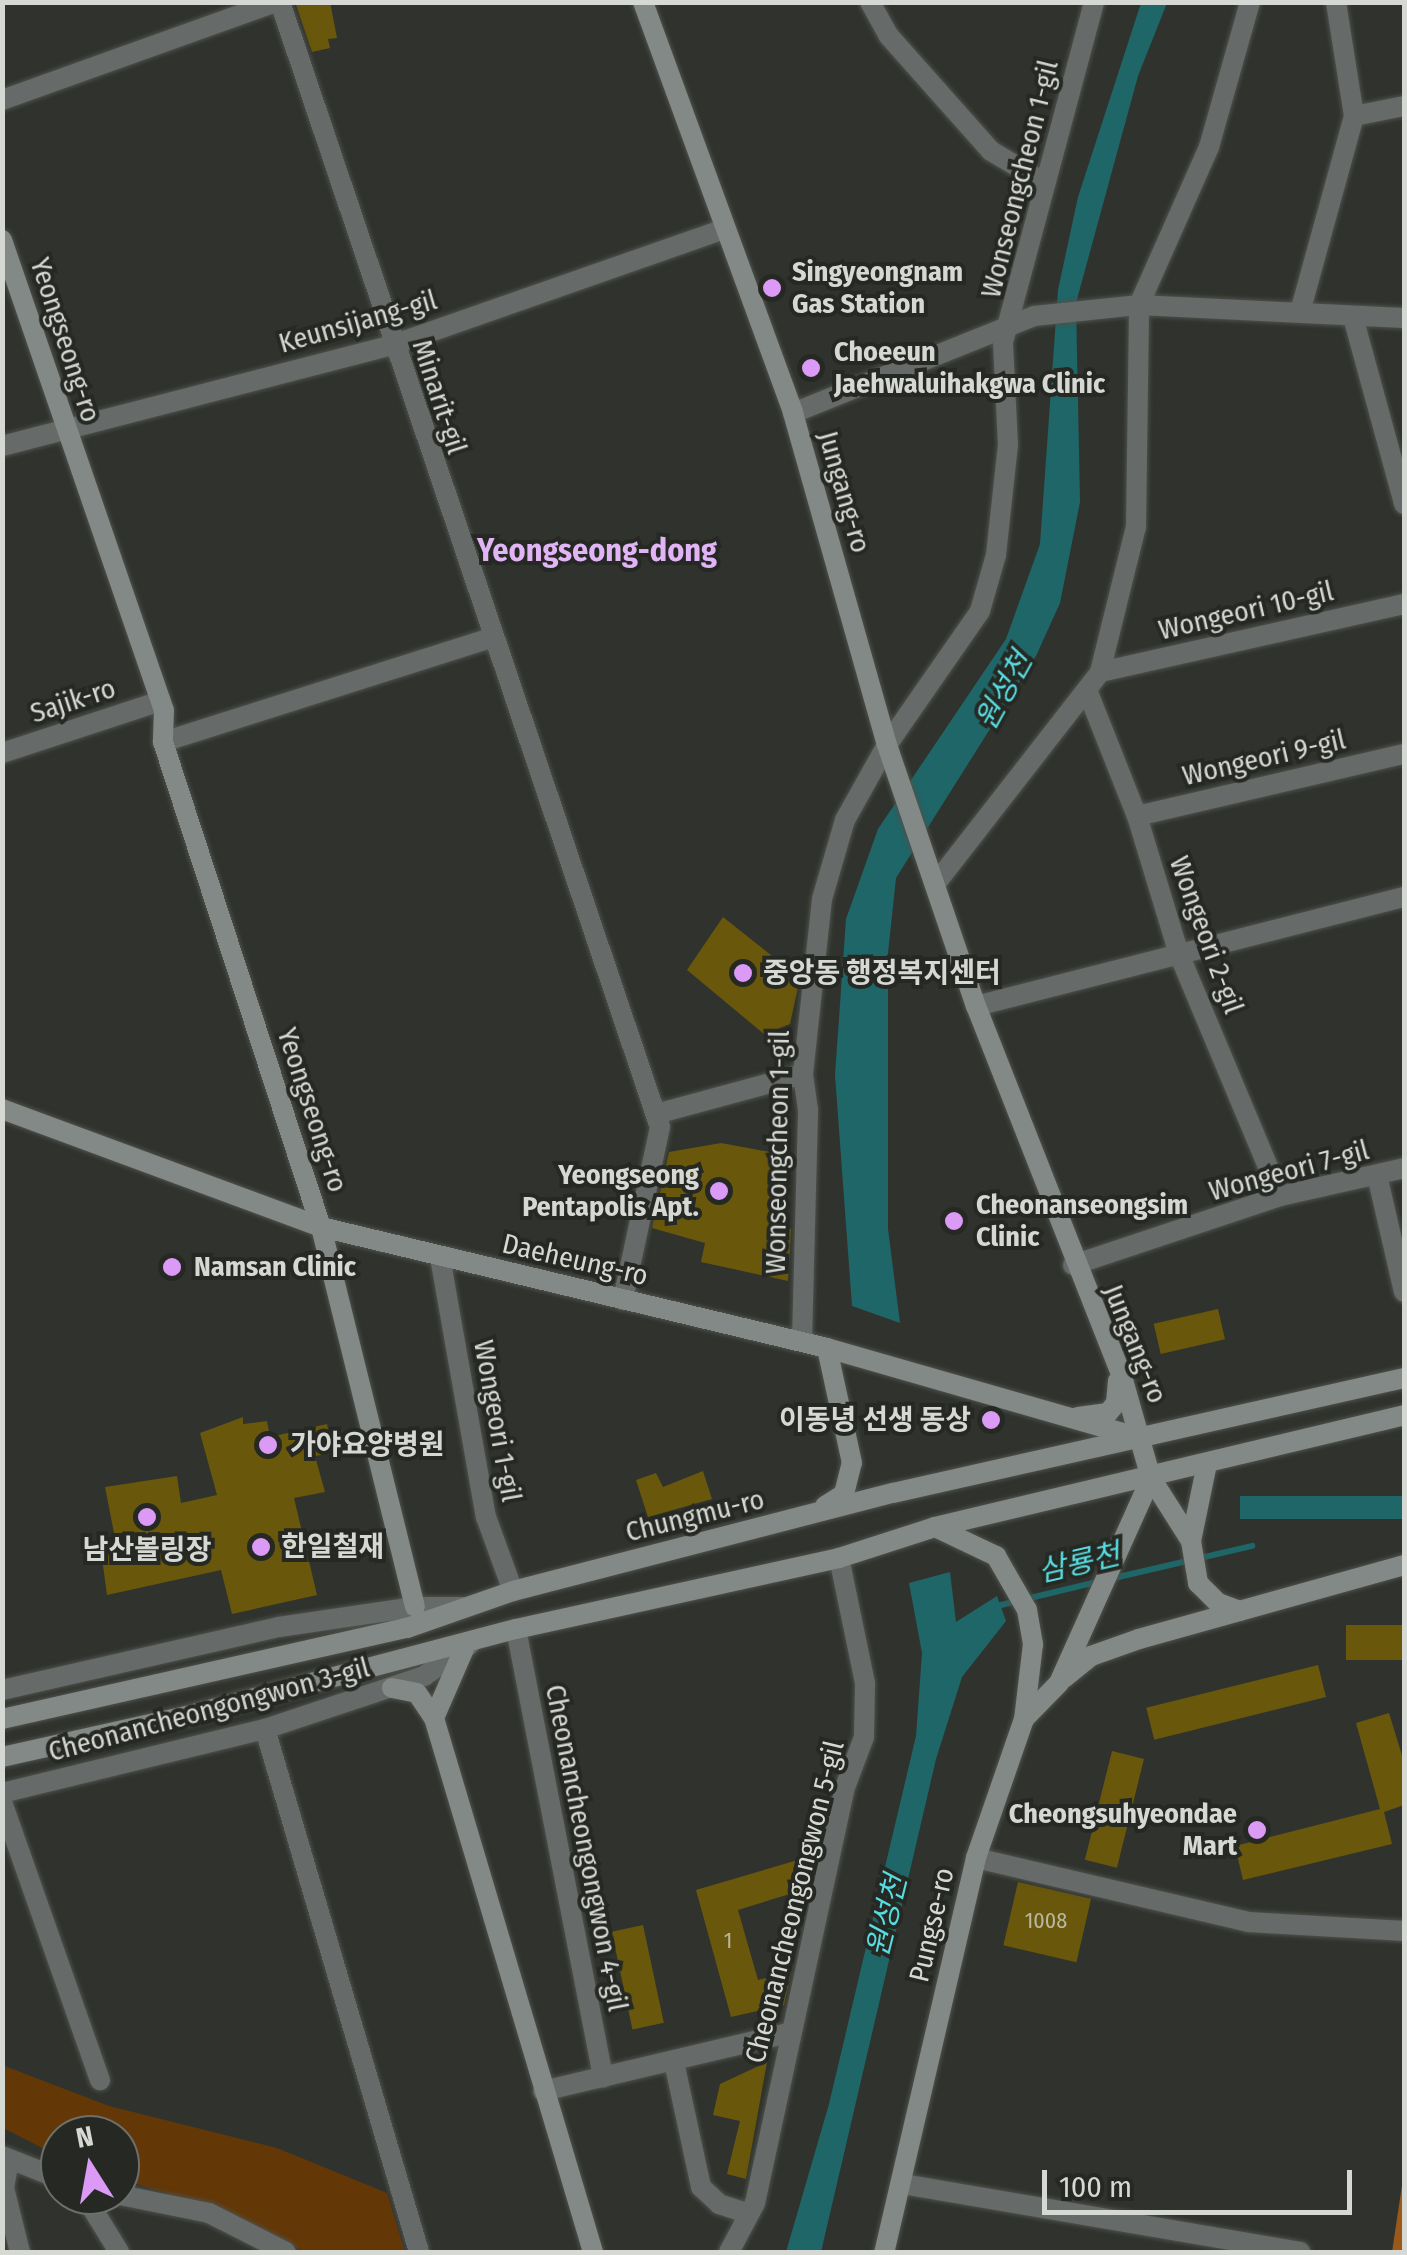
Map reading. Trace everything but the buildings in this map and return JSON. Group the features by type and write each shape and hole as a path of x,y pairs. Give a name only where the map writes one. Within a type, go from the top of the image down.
{"street":[{"path":"2,100 278,2"},
{"name":"Minarit-gil","path":"278,2 490,638 658,1120"},
{"name":"Jungang-ro","path":"642,2 722,230 793,413 897,776 976,1006 1073,1265 1144,1439 1151,1478"},
{"path":"870,2 888,35 991,151 1045,183"},
{"name":"Wonseongcheon 1-gil","path":"802,1341 808,1110 803,1074 822,899 845,820 888,744 980,611 996,554 1008,446 1003,342 1023,318 1045,183 1094,2"},
{"path":"935,878 1100,672 1136,526 1129,307 1209,147 1250,2"},
{"path":"1300,312 1354,116 1336,2"},
{"path":"1354,116 1404,106"},
{"name":"Keunsijang-gil","path":"2,446 393,345 722,230"},
{"name":"Yeongseong-ro","path":"2,240 161,701 164,742 321,1227 414,1607"},
{"path":"793,413 1023,318 1129,307 1404,318"},
{"path":"1353,317 1404,504"},
{"name":"Wongeori 10-gil","path":"1100,672 1404,604"},
{"path":"164,742 490,638"},
{"name":"Wongeori 2-gil","path":"1087,690 1137,816 1179,954 1280,1196"},
{"name":"Sajik-ro","path":"2,753 161,701"},
{"name":"Wongeori 9-gil","path":"1137,816 1404,754"},
{"path":"976,1006 1404,898"},
{"path":"623,1300 658,1120 803,1074"},
{"name":"Daeheung-ro","path":"2,1109 321,1227 802,1341 1144,1439"},
{"name":"Wongeori 7-gil","path":"1073,1265 1280,1196 1404,1168"},
{"path":"1377,1176 1404,1292"},
{"name":"Wongeori 1-gil","path":"440,1257 486,1517 513,1591"},
{"path":"813,1514 844,1494 852,1463 827,1348"},
{"path":"1058,1415 1108,1413 1116,1404 1118,1369"},
{"name":"Chungmu-ro","path":"2,1719 407,1628 513,1591 813,1514 1404,1378"},
{"path":"2,1757 190,1716 516,1629 840,1558 935,1526 1151,1478 1404,1415"},
{"path":"1206,1464 1191,1541 1198,1583 1218,1604 1240,1611"},
{"path":"1151,1478 1191,1541"},
{"name":"Pungse-ro","path":"884,2252 903,2184 976,1858 1024,1720 1058,1683 1151,1478"},
{"path":"935,1526 984,1550 1006,1566 1027,1610 1033,1644 1024,1720"},
{"name":"Cheonancheongongwon 5-gil","path":"729,2252 755,2203 844,1790 864,1737 864,1683 840,1558"},
{"path":"1058,1683 1090,1656 1404,1566"},
{"path":"2,1690 279,1628 414,1607 462,1607"},
{"name":"Cheonancheongongwon 4-gil","path":"516,1629 603,2078"},
{"path":"434,1718 471,1644"},
{"name":"Cheonancheongongwon 3-gil","path":"2,1793 264,1729 392,1688 471,1644"},
{"path":"392,1688 417,1694 434,1718 593,2252"},
{"path":"264,1729 418,2252"},
{"path":"2,1802 100,2080"},
{"path":"976,1858 1248,1922 1404,1932"},
{"path":"543,2091 790,2033"},
{"path":"674,2062 701,2187 719,2204 747,2213"},
{"path":"20,2252 4,2188 6,2158 40,2171"},
{"path":"903,2184 1300,2252"},
{"path":"140,2199 208,2214 286,2252"},
{"path":"96,2215 119,2252"}],"shaded area":[{"path":"2,2065 109,2106 277,2148 387,2193 405,2252 305,2252 212,2207 140,2185 140,2115 40,2115 40,2147 3,2128"},
{"path":"1404,2172 1404,2252 1392,2252"}],"water":[{"name":"원성천","path":"1141,3 1167,3 1138,76 1076,303 1080,502 1060,603 1036,656 896,878 888,953 888,1229 900,1323 852,1306 835,1075 846,919 878,829 1006,639 1040,544 1058,290 1078,197"},
{"path":"1240,1496 1404,1496 1404,1519 1240,1519"},
{"name":"원성천","path":"950,1572 956,1622 997,1596 1006,1621 962,1677 936,1759 821,2252 786,2252 829,2104 916,1736 922,1653 909,1583"}],"waterway":[{"name":"삼룡천","path":"1114,1578 1252,1546"},
{"name":"삼룡천","path":"997,1606 1097,1582"}],"place":[{"name":"Singyeongnam Gas Station","path":"772,288"},
{"name":"Choeeun Jaehwaluihakgwa Clinic","path":"811,368"},
{"name":"중앙동 행정복지센터","path":"743,973"},
{"name":"Yeongseong Pentapolis Apt.","path":"719,1191"},
{"name":"Cheonanseongsim Clinic","path":"954,1221"},
{"name":"Namsan Clinic","path":"172,1267"},
{"name":"이동녕 선생 동상","path":"991,1420"},
{"name":"가야요양병원","path":"268,1445"},
{"name":"남산볼링장","path":"147,1517"},
{"name":"한일철재","path":"261,1547"},
{"name":"Cheongsuhyeondae Mart","path":"1257,1830"}],"district":[{"name":"Yeongseong-dong","path":"597,550"}]}
